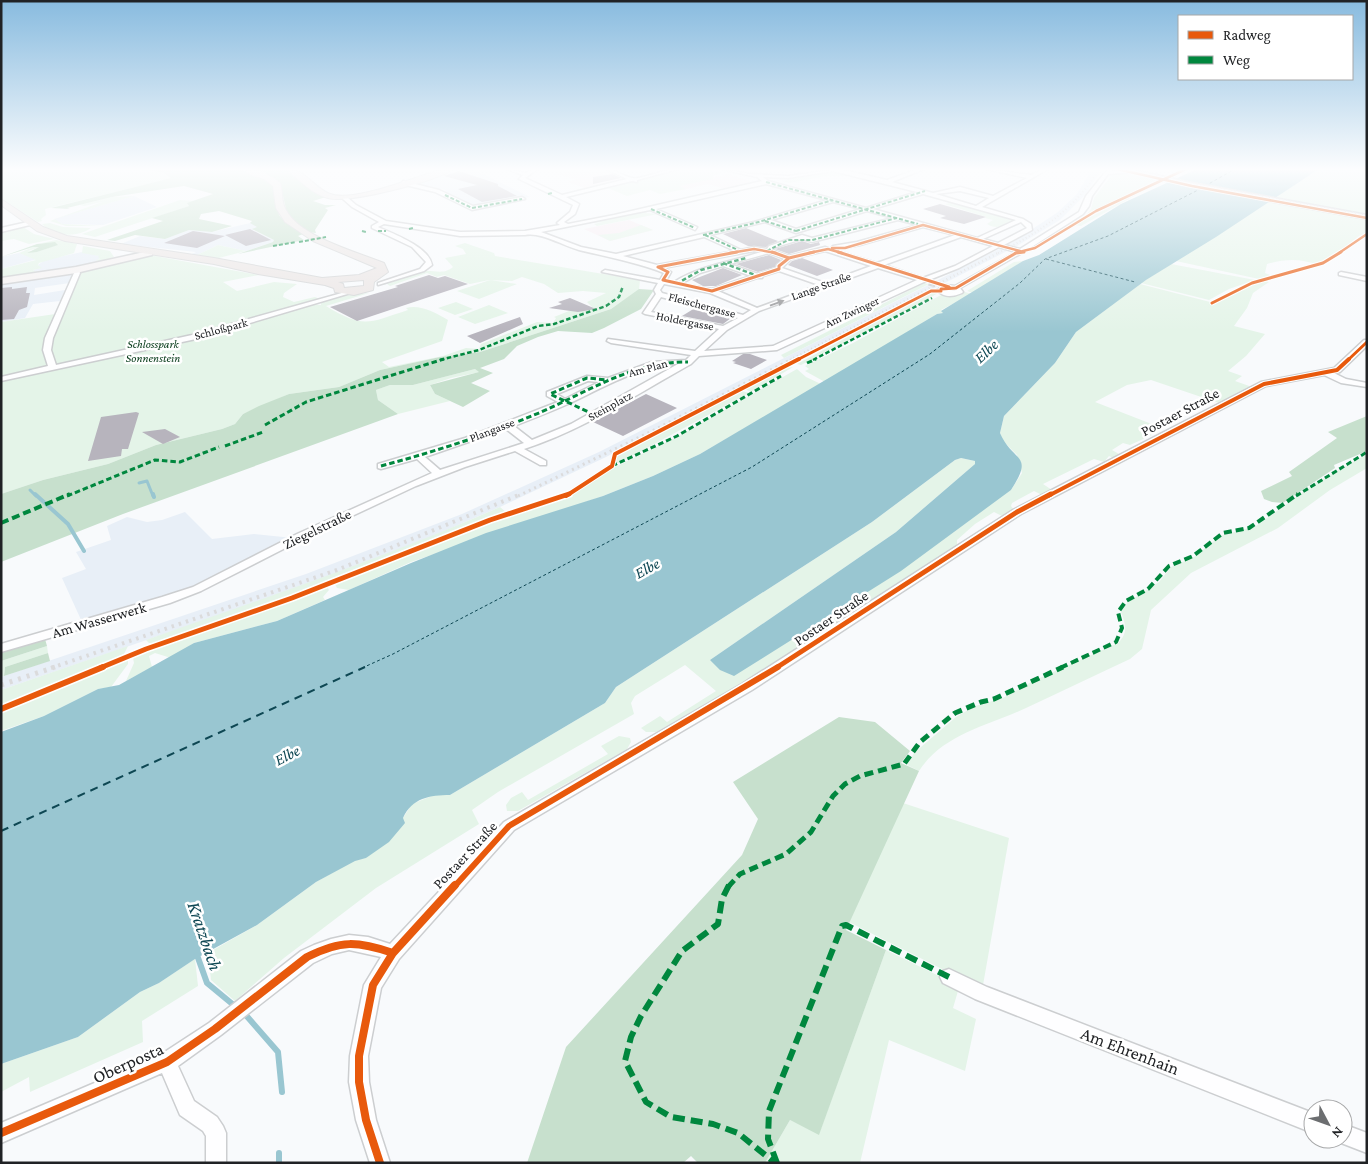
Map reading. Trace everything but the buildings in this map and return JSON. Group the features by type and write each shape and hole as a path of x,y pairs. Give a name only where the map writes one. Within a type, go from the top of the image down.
{"main road":[{"path":"82,242 322,281 344,288 368,288 370,285 364,282 383,272 380,268 304,232 293,223"},
{"path":"32,224 46,232 82,242 142,251"},
{"path":"113,248 119,252 115,259"},
{"path":"91,267 142,251"},
{"path":"1,281 91,267 142,251"},
{"path":"322,281 360,278 380,268"}],"street":[{"path":"380,284 422,270 429,265 429,262 414,246 374,227 381,223"},
{"path":"391,223 460,234 541,233 579,248 658,266 668,272 657,290 659,294"},
{"path":"541,233 559,223"},
{"path":"561,223 569,226"},
{"path":"552,228 583,223"},
{"path":"683,223 694,228"},
{"path":"618,256 751,223"},
{"path":"774,223 796,231 798,235 812,240 876,223"},
{"path":"796,231 822,223"},
{"path":"917,223 1020,251"},
{"path":"977,240 1014,223"},
{"name":"Am Zwinger","path":"698,354 774,348 957,267 1030,229 1025,223"},
{"path":"940,285 952,288 1020,251 1064,223"},
{"path":"1,230 32,224"},
{"path":"779,270 779,266 789,258 830,248 851,246 923,225"},
{"path":"704,235 738,250"},
{"name":"Lange Straße","path":"716,336 724,328 757,310 960,235"},
{"path":"676,284 692,274 723,263 769,251 771,247 802,237"},
{"path":"658,266 754,248 789,258"},
{"path":"830,248 926,281"},
{"path":"723,263 760,276"},
{"path":"53,368 47,350 49,338 77,273 76,270"},
{"path":"712,291 779,270 826,285"},
{"path":"605,272 664,279 676,284 712,291 757,310"},
{"path":"1341,274 1367,279"},
{"name":"Schloßpark","path":"330,299 344,288"},
{"name":"Schloßpark","path":"1,379 202,334 330,299 344,288"},
{"name":"Holdergasse","path":"659,294 647,313 724,328"},
{"name":"Fleischergasse","path":"659,294 744,317"},
{"name":"Steinplatz","path":"438,474 530,444 574,426 688,362 716,336"},
{"path":"611,341 698,354"},
{"path":"1327,373 1342,367 1367,342"},
{"name":"Am Plan","path":"608,380 587,378 550,394 565,402 608,380 648,366 678,361 688,362"},
{"path":"1327,373 1344,381 1367,385"},
{"name":"Postaer Straße","path":"380,1163 366,1120 359,1082 359,1056 373,985 393,952 509,826 755,682 1017,512 1264,384 1327,373"},
{"name":"Plangasse","path":"381,466 419,456 565,402"},
{"path":"506,425 530,444"},
{"path":"516,448 543,463"},
{"path":"419,456 438,474"},
{"name":"Ziegelstraße","path":"197,589 301,536 438,474"},
{"name":"Am Wasserwerk","path":"1,648 166,600 197,589"},
{"name":"Oberposta","path":"1,1133 167,1062 215,1029 307,957 323,949 339,944 363,942 393,952"},
{"name":"Am Ehrenhain","path":"949,977 981,993 1303,1118"},
{"name":"Oberposta","path":"167,1062 187,1108 210,1124 216,1133 216,1163"},
{"path":"1353,1138 1367,1144"}],"shaded area":[{"path":"61,223 108,223 103,225"},
{"path":"251,223 258,227 253,230 274,240 246,251 218,245 195,256 190,255 196,252 121,244 140,236 165,239 189,230 212,232"},
{"path":"612,223 637,223 653,230 610,241 584,229"},
{"path":"1041,223 1054,223 1015,247 943,284 934,282 1013,242"},
{"path":"82,252 100,256 101,258 97,260 100,262 52,272 37,273 33,270 41,268 38,265 45,260"},
{"path":"19,253 37,259 1,269 1,257"},
{"path":"74,273 70,283 35,288 34,295 65,290 60,301 33,304 25,318 1,322 1,284"},
{"path":"930,284 939,286 606,457 500,507 414,544 313,583 1,690 1,677 306,574 462,514 599,452"},
{"path":"185,512 212,539 254,534 293,538 202,584 82,622 62,578 86,569 76,552 111,540 107,526 127,517 147,522 162,520"}],"green space":[{"path":"57,223 101,226 66,226"},
{"path":"113,223 136,223 95,237 82,234"},
{"path":"156,223 219,223 232,226 212,232 189,230 165,239 135,235 115,241 107,240"},
{"path":"251,223 287,223 303,234 298,236 304,240 238,254 273,242 274,240 252,229 257,227"},
{"path":"297,223 319,223 315,230 316,233 307,232"},
{"path":"597,223 611,223 597,226 594,224"},
{"path":"988,223 1009,223 995,227"},
{"path":"1077,223 1086,223 1081,226 1074,225"},
{"path":"1235,223 1367,223 1367,233 1359,236 1340,251 1341,253 1318,265 1292,260 1267,264 1265,273 1270,275 1259,279 1176,261"},
{"path":"42,224 91,228 73,235 66,235 53,232"},
{"path":"641,225 653,230 610,241 598,235 619,233"},
{"path":"23,227 34,234 54,239 29,244 14,239 1,241 1,232"},
{"path":"56,240 77,244 74,253 39,263 38,265 42,268 33,270 37,273 43,271 40,274 1,280 1,269 36,260 19,253 33,247 40,247 28,251 37,252 57,245 42,243"},
{"path":"55,242 58,245 37,252 27,253 39,247 33,247 1,257 37,244"},
{"name":"Schlosspark Sonnenstein","path":"465,243 494,253 495,256 640,280 639,290 611,309 480,352 440,357 380,370 339,387 289,394 243,414 235,424 222,429 156,445 108,464 43,480 1,494 1,322 62,313 82,272 143,256 155,256 259,275 223,282 237,291 274,282 297,284 284,293 283,297 294,302 315,297 322,300 311,304 321,305 321,303 341,296 369,293 326,306 358,321 374,321 408,310 406,308 411,307 428,310 448,320 442,341 382,362 389,367 443,356 466,348 479,349 481,344 537,322 553,323 556,318 554,317 569,311 594,309 587,302 606,293 583,291 558,293 544,284 522,277 512,281 489,280 470,284 444,275 437,277 427,273 390,286 387,284 381,285 416,272 450,269 453,267 445,258 466,254 463,249 455,246"},
{"path":"218,245 246,251 215,259 195,256"},
{"path":"83,246 110,251 114,257 100,262 96,260 100,259 99,256 82,253"},
{"path":"1023,261 973,293 967,291 1014,262"},
{"path":"1171,264 1255,280 1229,289 1209,300 1141,283"},
{"path":"490,280 517,284 479,299 457,291"},
{"path":"1261,281 1269,282 1253,293 1247,308 1234,326 1265,334 1246,356 1228,371 1242,376 1235,381 1255,388 1222,404 1151,380 1127,385 1095,402 1162,428 1159,430 1155,429 1149,433 1152,435 1130,445 1123,443 1112,450 1119,454 1113,458 1109,456 1104,462 1094,459 1043,484 1052,490 1042,495 1034,491 1012,503 1011,506 1014,510 1004,517 994,512 975,524 957,540 957,546 772,666 656,732 646,732 641,728 660,716 667,722 716,691 685,665 635,696 631,703 634,714 498,792 472,810 479,824 376,888 284,958 235,1001 211,980 208,953 257,925 316,882 355,860 366,858 403,818 412,804 434,795 450,795 605,703 616,687 872,522 955,460 961,458 975,461 975,464 896,532 710,660 1011,490 1022,473 1017,455 1003,441 1000,433 1004,416 1055,363 1076,332 1140,284 1214,303 1230,293"},
{"path":"924,283 929,284 784,358 781,355"},
{"path":"639,289 654,290 641,309 604,328 592,333 558,331 538,337 517,346 504,359 480,368 493,373 471,383 490,391 463,407 435,394 430,385 479,372 475,369 413,385 390,385 376,390 378,400 398,414 123,514 1,562 1,494 43,480 108,464 156,445 222,429 235,424 243,414 289,394 339,387 380,370 440,357 480,352 611,309"},
{"path":"932,292 938,293 907,311 896,314 899,315 801,365 797,364"},
{"path":"965,292 972,294 941,310 944,313 937,314 825,382 805,371 809,369 805,366 853,343 941,295 957,296"},
{"path":"456,302 473,309 455,315 438,308"},
{"path":"489,305 508,313 475,324 458,317"},
{"path":"793,367 751,392 745,389 783,369"},
{"path":"475,369 480,372 430,385 435,394 450,401 398,414 378,400 376,390 390,385 413,385"},
{"path":"797,369 806,377 821,384 700,454 653,476 603,496 411,562 349,590 337,588 335,584 490,522 570,495 607,471 679,436"},
{"path":"742,391 749,393 619,463 614,463 618,456"},
{"path":"1367,416 1367,451 1334,465 1335,468 1283,503 1264,499 1261,491 1292,476 1289,472 1337,438 1328,432"},
{"path":"1367,454 1367,468 1330,490 1278,528 1191,573 1151,610 1142,649 1130,659 1026,708 967,732 940,748 919,771 907,765 914,753 956,717 975,706 1003,698 1033,681 1118,643 1125,632 1121,612 1128,602 1159,582 1171,567 1194,557 1220,536 1256,526 1317,482"},
{"path":"500,507 507,513 333,581 331,579 324,581 325,584 159,643 149,643 146,640 368,560"},
{"path":"327,587 329,590 323,597 325,600 277,621 194,643 171,658 155,653 149,656 152,667 126,681 134,663 133,658 138,655"},
{"path":"45,639 47,646 1,661 1,652"},
{"path":"47,646 48,653 5,667 4,676 1,677 1,661"},
{"path":"128,646 124,654 117,659 1,707 1,690"},
{"path":"48,653 50,661 4,676 5,667"},
{"path":"128,660 128,664 111,687 98,689 44,716 1,731 1,711"},
{"path":"839,717 875,722 910,751 901,763 919,771 846,930 886,950 819,1135 790,1120 765,1163 698,1163 691,1156 683,1163 527,1163 566,1047 742,855 758,819 733,782"},
{"path":"619,736 630,738 631,742 627,749 518,811 507,811 506,805 511,798 522,792 528,800 608,754 601,746"},
{"path":"903,803 1009,838 983,985 948,972 849,922"},
{"path":"886,950 945,979 945,984 958,991 953,1008 976,1019 965,1071 889,1040 860,1163 765,1163 790,1120 819,1134"},
{"path":"195,959 198,986 142,1021 143,1042 30,1092 29,1077 1,1092 1,1064 78,1037 140,992 159,983"}],"water":[{"name":"Elbe","path":"1090,223 1237,223 1146,280 1076,332 1055,363 1004,416 1000,433 1021,464 1018,478 1011,490 901,571 734,676 720,670 710,660 896,532 975,464 975,461 961,458 955,460 872,522 616,687 605,703 450,795 429,797 417,802 407,811 403,818 405,823 389,842 366,858 355,861 316,882 257,925 195,959 159,983 140,992 78,1037 1,1064 1,732 44,716 98,689 119,685 194,643 277,621 486,533 603,496 653,476 700,454 937,314 943,313 941,311 1023,261 1039,255"}],"waterway":[{"path":"139,483 147,481 153,496"},
{"path":"30,490 36,496"},
{"path":"35,494 68,524 84,551"},
{"name":"Kratzbach","path":"197,955 207,983 236,1007"},
{"name":"Kratzbach","path":"244,1013 278,1052 282,1092"},
{"name":"Kratzbach","path":"279,1153 279,1163"}],"ferry route":[{"path":"362,668 393,654 752,467 930,354 1020,283 1045,259 1108,236 1133,223"},
{"path":"1046,259 1135,282"},
{"path":"1,831 365,667"}],"tunnel":[{"path":"929,282 940,285"}],"railway":[{"path":"998,253 1048,223"},
{"path":"790,360 1000,252"},
{"path":"518,496 652,431 792,359"},
{"path":"51,668 337,570 521,494"},
{"path":"1,685 55,667"}],"marked path":[{"path":"684,223 695,228"},
{"path":"703,235 754,223"},
{"path":"772,223 796,231"},
{"path":"796,231 821,223"},
{"path":"767,251 771,247 788,240 812,240 876,223"},
{"path":"409,229 413,228"},
{"path":"362,231 366,232"},
{"path":"378,231 386,231"},
{"path":"705,235 738,250"},
{"path":"299,242 326,237"},
{"path":"273,246 296,242"},
{"path":"676,284 701,270 746,258"},
{"path":"723,263 758,276"},
{"path":"265,425 306,402 440,360 479,350 538,326 554,324 606,306 619,297 623,286"},
{"path":"807,363 851,342 932,298"},
{"path":"381,466 468,440 511,424 635,369 652,364 688,362"},
{"path":"612,466 677,436 781,376"},
{"path":"595,415 550,394 587,378 608,380"},
{"path":"225,446 263,432"},
{"path":"1,523 155,460 180,462 219,447"},
{"path":"775,1163 738,1133 713,1124 671,1117 646,1102 625,1061 631,1037 641,1016 682,951 718,924 722,899 730,883 740,874 786,854 811,832 833,796 845,784 860,776 904,764 920,742 955,713 981,702 994,699 1116,642 1122,628 1118,612 1126,601 1148,589 1169,566 1193,556 1214,538 1223,533 1249,528 1317,481 1367,452"},
{"path":"777,1163 768,1139 769,1111 842,926 846,925 949,977"}],"cycle path":[{"path":"941,289 956,288 1016,253 1035,248 1074,223"},
{"path":"832,248 845,248 923,225 1020,251"},
{"path":"1212,303 1238,288 1280,274 1323,263 1367,234"},
{"path":"658,267 754,249 769,251 789,258"},
{"path":"658,267 668,272 668,275 663,280 712,291 779,269 779,266 789,258 828,249 949,287"},
{"path":"1,709 146,649 292,598 490,520 568,495 612,466 615,454 931,291 941,291"},
{"path":"380,1163 366,1120 359,1082 359,1056 373,985 393,953 509,826 747,687 1017,512 1264,384 1337,370 1367,342"},
{"path":"1,1133 167,1062 215,1029 307,957 320,951 340,944 358,943 393,953"}]}
